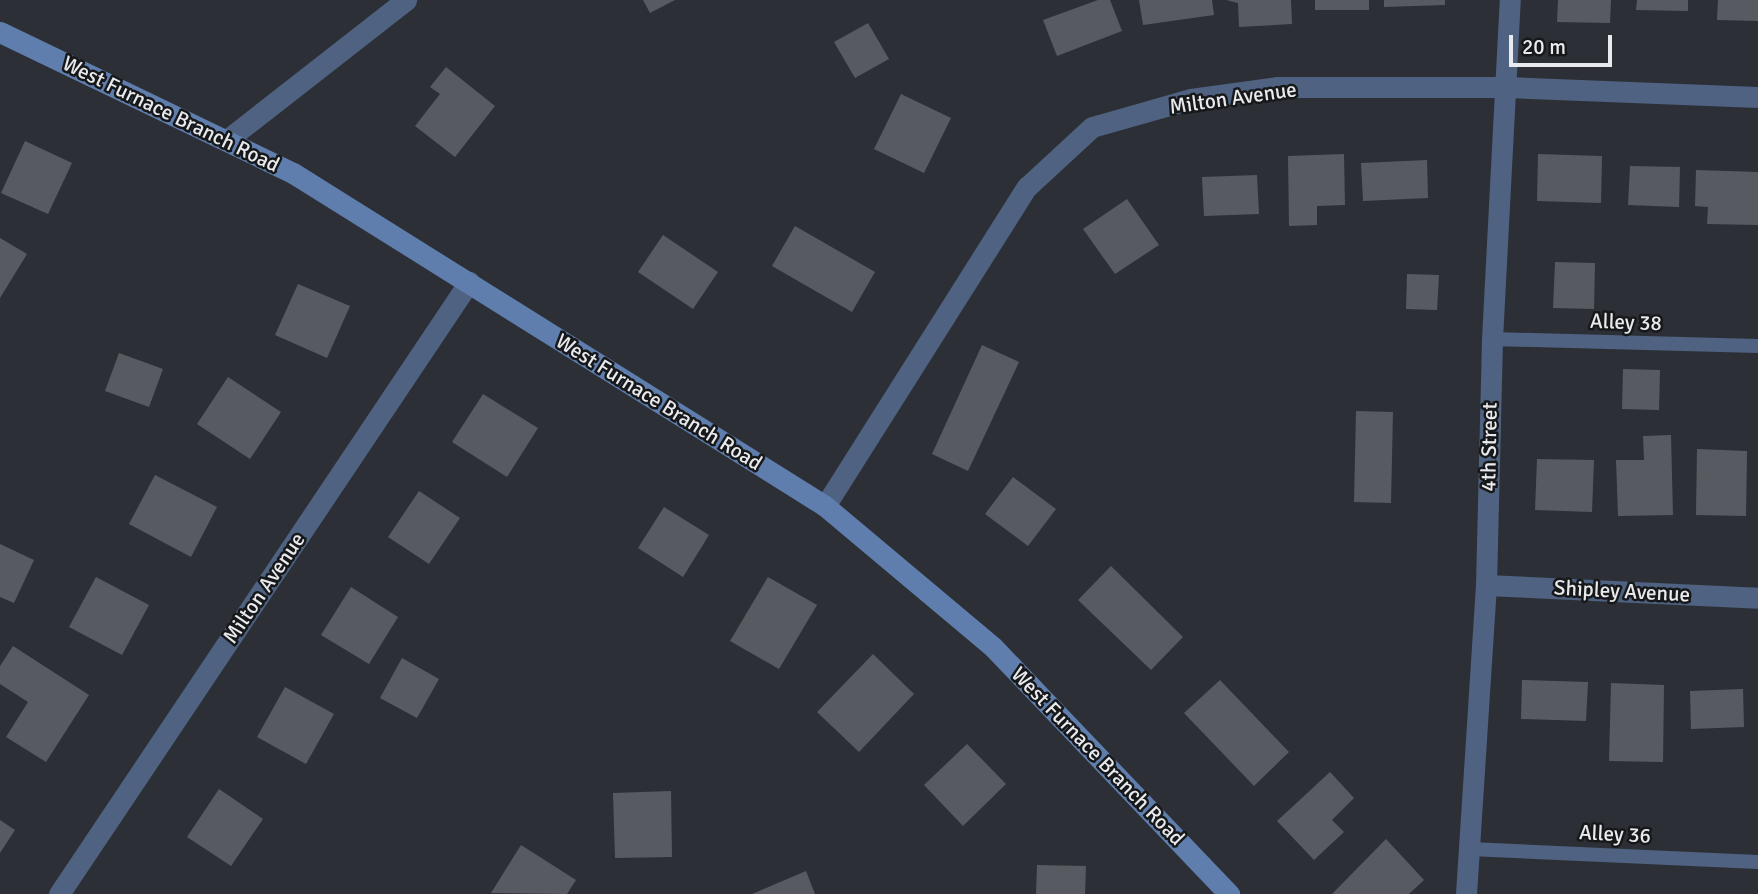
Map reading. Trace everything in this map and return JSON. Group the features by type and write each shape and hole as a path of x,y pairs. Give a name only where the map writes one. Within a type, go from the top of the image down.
{"street":[{"path":"228,139 405,0"},
{"name":"4th Street","path":"1466,894 1486,584 1492,339 1510,0"},
{"name":"West Furnace Branch Road","path":"3,38 228,139 293,173 825,506 993,647 1229,894"},
{"name":"Milton Avenue","path":"825,506 1027,187 1092,127 1191,99 1277,87 1506,87 1758,97"},
{"name":"Milton Avenue","path":"59,894 469,282"},
{"name":"Shipley Avenue","path":"1486,584 1758,598"}],"lane":[{"name":"Alley 38","path":"1492,339 1758,346"},
{"name":"Alley 36","path":"1470,849 1758,862"}],"building":[{"path":"643,0 675,0 650,13"},
{"path":"1098,0 1110,0 1122,31 1057,56 1043,20"},
{"path":"1139,0 1212,0 1214,15 1143,25"},
{"path":"1226,0 1291,0 1292,24 1239,27 1238,3"},
{"path":"1315,0 1369,0 1369,10 1315,10"},
{"path":"1384,0 1445,0 1445,5 1384,7"},
{"path":"1558,0 1611,0 1610,23 1557,22"},
{"path":"1637,0 1688,0 1688,11 1636,10"},
{"path":"1718,0 1758,0 1758,21 1717,20"},
{"path":"868,23 889,59 855,78 834,42"},
{"path":"446,67 495,106 455,157 415,126 440,94 430,87"},
{"path":"901,94 951,118 924,173 874,149"},
{"path":"25,141 72,163 48,214 1,193"},
{"path":"1344,154 1345,205 1317,206 1317,225 1289,226 1288,156"},
{"path":"1538,154 1602,156 1601,203 1537,201"},
{"path":"1427,160 1428,198 1363,201 1361,163"},
{"path":"1630,166 1680,167 1679,207 1628,205"},
{"path":"1696,170 1758,172 1758,225 1707,224 1708,207 1695,206"},
{"path":"1257,175 1259,214 1204,216 1202,177"},
{"path":"1127,199 1159,245 1115,274 1083,229"},
{"path":"795,226 875,272 852,312 772,266"},
{"path":"663,235 718,272 693,309 638,272"},
{"path":"0,238 27,254 0,298"},
{"path":"1555,262 1595,263 1594,309 1553,308"},
{"path":"1407,274 1439,275 1437,310 1406,309"},
{"path":"298,284 350,306 327,358 275,335"},
{"path":"982,345 1019,362 968,471 932,454"},
{"path":"119,353 163,369 149,407 105,391"},
{"path":"1623,369 1660,370 1659,410 1622,409"},
{"path":"228,377 281,412 250,459 197,424"},
{"path":"483,394 538,428 507,477 452,442"},
{"path":"1356,411 1393,412 1391,503 1354,502"},
{"path":"1671,435 1673,515 1618,516 1616,460 1644,460 1643,436"},
{"path":"1697,449 1747,451 1746,516 1696,515"},
{"path":"1537,459 1594,460 1592,512 1535,510"},
{"path":"155,475 217,507 191,557 129,524"},
{"path":"1013,477 1056,509 1028,546 985,514"},
{"path":"419,491 460,518 429,564 388,537"},
{"path":"664,507 709,535 683,577 638,548"},
{"path":"0,544 34,560 14,603 0,597"},
{"path":"1111,566 1183,637 1151,670 1078,600"},
{"path":"96,577 149,605 122,655 69,627"},
{"path":"768,577 817,605 779,669 730,641"},
{"path":"351,587 398,617 369,664 321,635"},
{"path":"13,646 89,695 46,762 6,737 28,702 0,684 0,666"},
{"path":"873,654 914,694 859,752 817,712"},
{"path":"402,658 439,679 417,718 380,698"},
{"path":"1220,680 1289,752 1254,786 1184,713"},
{"path":"1522,680 1588,682 1586,721 1521,719"},
{"path":"1611,683 1664,685 1663,762 1609,761"},
{"path":"285,687 334,714 306,764 257,737"},
{"path":"1743,689 1744,727 1691,729 1690,691"},
{"path":"967,744 1006,784 963,826 924,785"},
{"path":"1330,772 1354,798 1332,820 1344,832 1314,860 1277,821"},
{"path":"219,789 263,819 231,866 187,837"},
{"path":"671,791 672,857 615,858 613,793"},
{"path":"0,820 15,830 0,853"},
{"path":"1386,839 1424,880 1409,894 1332,894"},
{"path":"521,845 576,880 567,894 491,893"},
{"path":"1037,865 1086,866 1085,894 1036,894"},
{"path":"806,871 815,894 752,894"}]}
